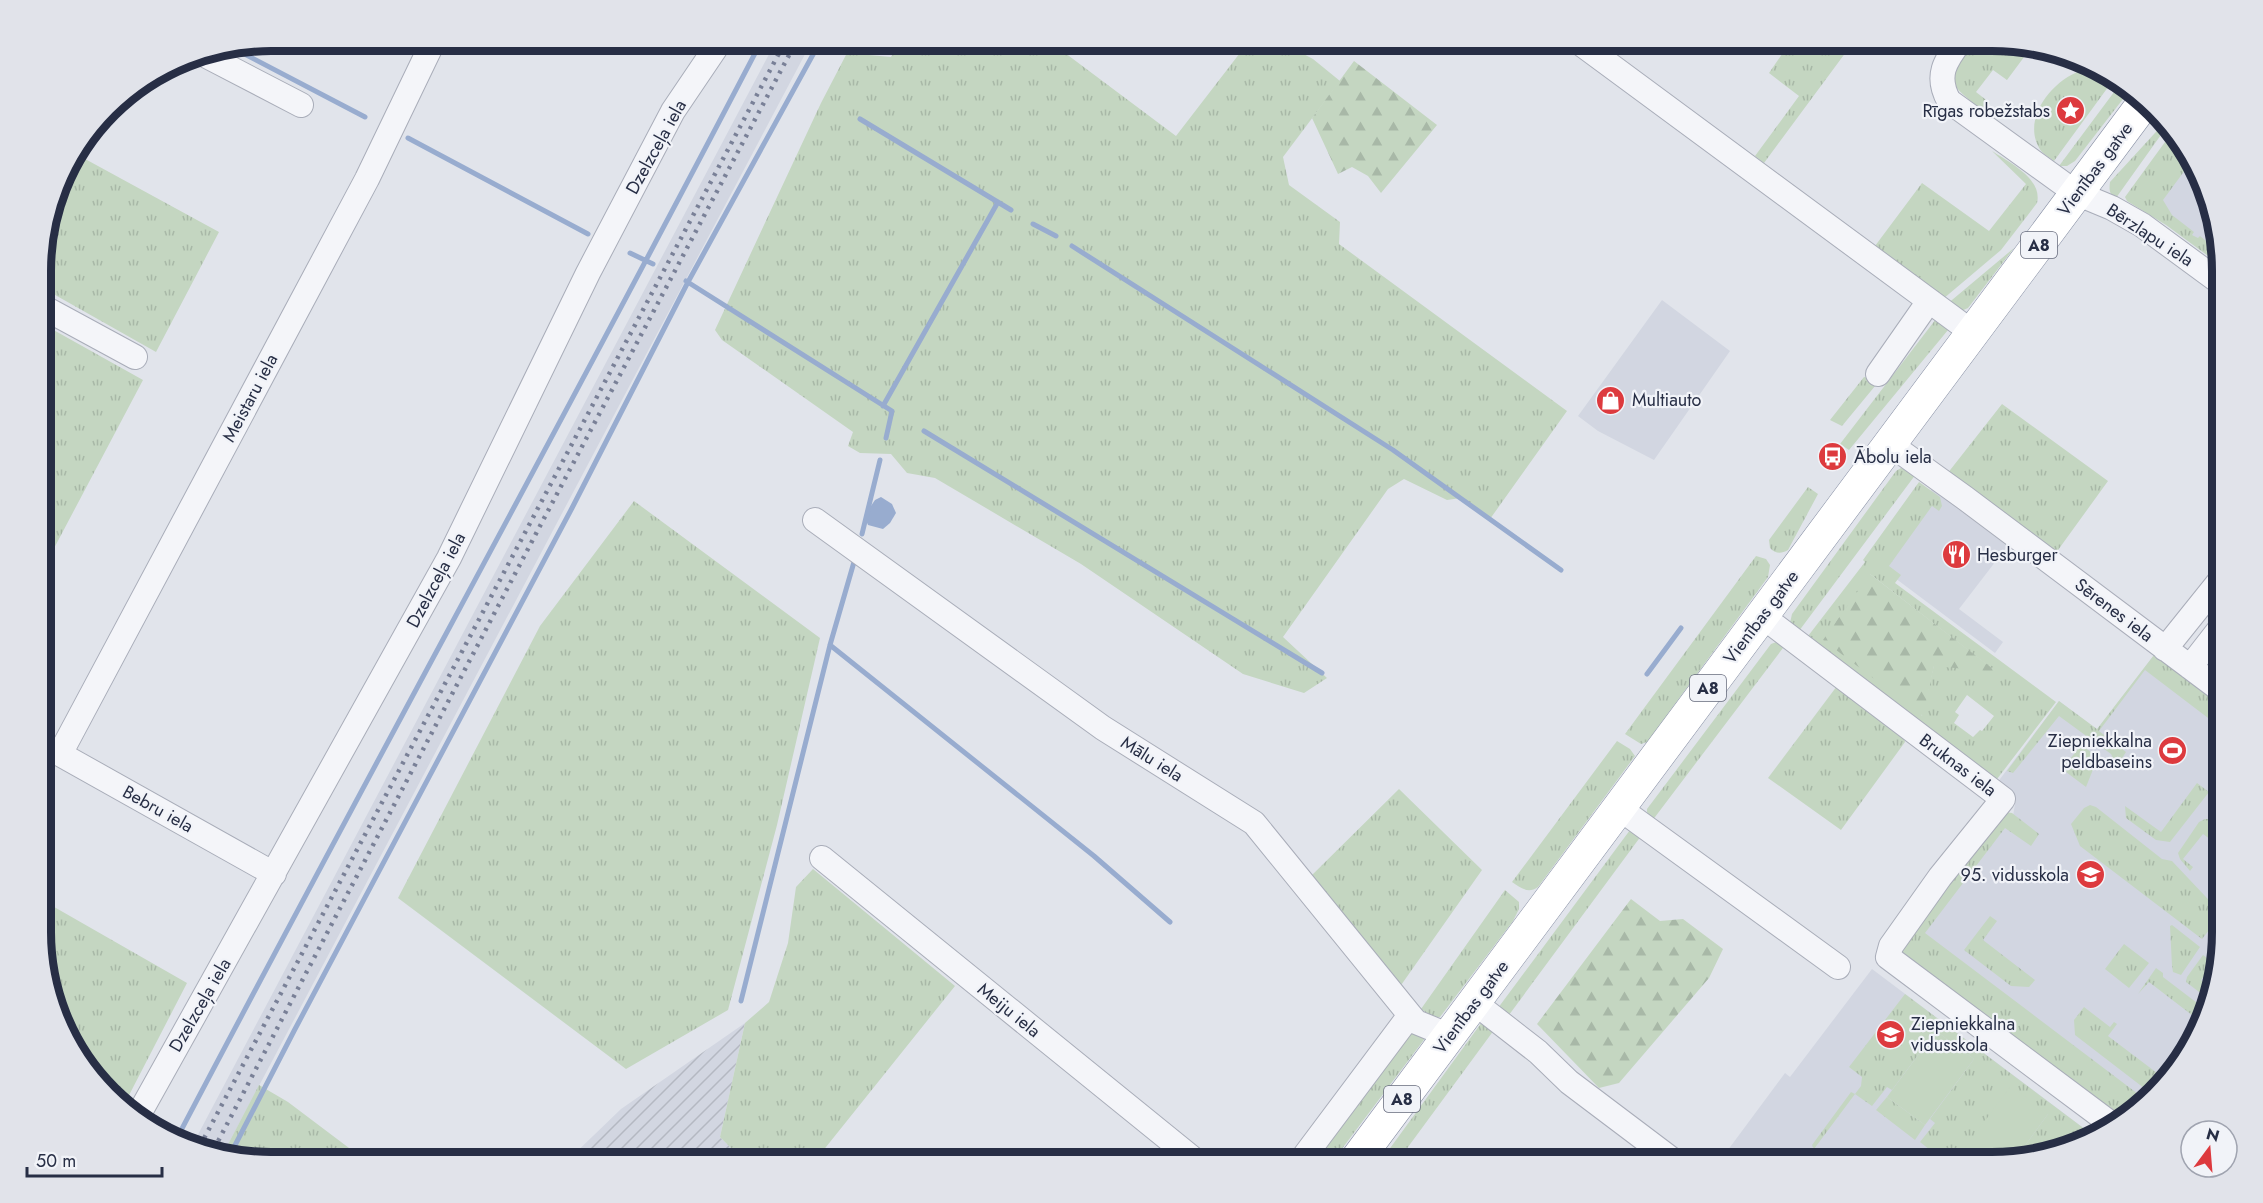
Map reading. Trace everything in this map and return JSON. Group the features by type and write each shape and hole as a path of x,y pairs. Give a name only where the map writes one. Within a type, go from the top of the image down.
{"highway":[{"name":"Vienības gatve","path":"1363,1152 2140,108"}],"street":[{"name":"Meistaru iela","path":"51,749 367,179 429,51"},
{"name":"Dzelzceļa iela","path":"142,1109 449,558 588,273 674,111 714,51"},
{"path":"1590,51 1973,333"},
{"name":"Bērzlapu iela","path":"1953,51 1946,60 1942,77 1943,90 1949,101 2076,193 2112,208 2142,225 2212,277"},
{"path":"213,59 302,105"},
{"path":"1878,374 1929,301"},
{"path":"51,311 135,357"},
{"name":"Sērenes iela","path":"1890,444 2212,684"},
{"name":"Mālu iela","path":"815,520 1103,728 1254,823 1416,1022 1450,1036"},
{"path":"2165,649 2212,590"},
{"name":"Bruknas iela","path":"1762,616 2003,799 1934,886 1891,946 1888,957 2106,1120"},
{"path":"2190,667 2212,639"},
{"name":"Bebru iela","path":"51,749 274,874"},
{"path":"1619,808 1838,967"},
{"name":"Meiju iela","path":"822,858 1185,1152"},
{"path":"1475,1003 1538,1052 1569,1082 1663,1152"},
{"path":"1307,1152 1410,1015"}],"shaded area":[{"path":"771,51 807,51 226,1148 196,1138"},
{"path":"2181,160 2200,200 2208,228 2212,257 2146,208"},
{"path":"1662,300 1730,351 1654,460 1598,431 1578,416"},
{"path":"1933,488 2009,544 1959,609 2003,642 1995,653 1875,563"},
{"name":"95. vidusskola","path":"2154,655 2212,697 2212,946 2208,975 2195,1016 2175,1054 2148,1088 2112,1116 1906,948 2013,816 2016,798 1997,783 2059,701 2097,730"},
{"name":"Ziepniekkalna vidusskola","path":"1872,969 2086,1130 2035,1148 2006,1152 1726,1152 1785,1073 1790,1077"},
{"path":"745,1023 720,1137 735,1152 576,1152 621,1109"}],"green space":[{"path":"894,51 1062,51 1176,136 1241,51 1298,51 1313,59 1340,81 1283,157 1289,185 1340,222 1339,244 1567,411 1490,519 1461,498 1447,500 1404,479 1388,489 1283,637 1327,678 1304,693 1243,674 1081,564 935,478 907,473 891,454 860,453 848,446 853,432 722,340 715,330 821,103 847,53 891,57"},
{"path":"1784,51 1847,51 1764,163 1755,156 1799,96 1769,73"},
{"path":"1966,51 2006,51 2026,54 2007,80 1993,70 1976,92 1990,103 1983,111 1955,86 1952,79 1953,72"},
{"path":"1354,61 1437,125 1381,193 1368,176 1352,167 1338,174 1312,118"},
{"path":"2083,71 2109,85 2054,161 2042,152 2036,140 2034,128 2036,116 2049,93 2069,76"},
{"path":"2116,89 2124,96 2075,161 2067,166 2059,166"},
{"path":"2159,128 2162,133 2116,198 2110,192 2110,182"},
{"path":"2167,139 2186,169 2163,200 2172,215 2194,232 2192,235 2198,238 2200,236 2210,245 2212,259 2166,225 2127,201 2125,197"},
{"path":"1992,151 2030,179 2035,186 2037,203 2001,250 1943,299 1875,246 1922,183 1989,231 2026,184"},
{"path":"83,158 219,232 156,352 51,293 51,257 55,228 68,187"},
{"path":"2014,248 1968,308 1961,311 1946,305"},
{"path":"1936,319 1947,326 1948,330 1849,450 1840,444"},
{"path":"51,329 143,380 51,554"},
{"path":"1864,377 1880,380 1842,426 1830,420"},
{"path":"2002,404 2108,481 2053,557 1947,474"},
{"path":"1901,468 1916,474 1796,635 1790,623 1792,614 1896,471"},
{"path":"1919,482 1940,497 1942,506 1939,511 1932,506 1889,566 1901,575 1895,583 2056,702 1994,783 1805,640 1865,562 1863,560","holes":["1870,574 1995,671 1934,665 1922,716","1967,695 1994,716 1982,731 1980,730 1973,737 1954,723 1959,715 1955,712"]},
{"path":"1808,487 1818,494 1788,550 1781,553 1774,551 1770,548 1769,540"},
{"path":"634,501 820,638 777,825 728,1010 626,1069 398,898 540,626"},
{"path":"1756,556 1766,559 1770,565 1768,577 1647,742 1641,744 1625,734"},
{"path":"1870,574 1997,672 1934,666 1923,716 1823,640"},
{"path":"1779,641 1786,644 1652,821 1647,809 1771,644"},
{"path":"2154,655 2212,697 2212,721 2145,670 2099,731 2126,752 2117,766 2111,754 2059,716 2013,773 2007,771 2059,701 2097,729"},
{"path":"1837,686 1903,736 1905,742 1841,830 1768,778"},
{"path":"1617,741 1630,749 1635,756 1538,887 1528,890 1512,882"},
{"path":"2081,745 2098,757 2086,787 2062,769"},
{"path":"2197,783 2209,792 2170,842 2156,840 2126,818 2125,806 2161,832"},
{"path":"1399,789 1482,870 1399,988 1308,879"},
{"path":"2090,805 2096,807 2162,859 2172,861 2212,903 2212,926 2202,939 2080,846 2071,824 2084,808"},
{"path":"2004,812 2012,813 2039,834 2031,846 2005,828 1925,933 2139,1095 2111,1117 1898,951"},
{"path":"2205,819 2212,820 2212,841 2203,834 2183,859 2193,867 2190,871 2178,853 2199,822"},
{"path":"1630,830 1644,832 1506,1019 1498,1008"},
{"path":"813,869 955,986 822,1152 735,1152 720,1137 745,1023 769,1002 788,943 796,887"},
{"path":"1505,890 1519,902 1519,909 1513,921 1440,1017 1433,1017 1421,1009"},
{"path":"1631,899 1660,921 1683,919 1723,949 1709,978 1619,1083 1599,1088 1537,1024"},
{"path":"51,905 187,983 127,1098 115,1088 88,1054 68,1016 55,975 51,946"},
{"path":"1990,916 1997,921 1983,940 2035,980 2029,987 2011,986 1964,950"},
{"path":"2172,925 2200,947 2181,975 2173,972 2170,926"},
{"path":"2124,944 2149,963 2129,988 2105,969"},
{"path":"2203,955 2210,960 2209,970 2201,980 2206,984 2202,995 2186,982 2187,977"},
{"path":"2156,968 2163,973 2163,977 2199,1005 2195,1017 2149,982 2138,994"},
{"path":"1905,994 2086,1130 2063,1140 2022,1150 2048,1114 1963,1152 1932,1152 1920,1142 1935,1123 1930,1119 1974,1059 1936,1031 1892,1090 1887,1087 1872,1106 1855,1094 1861,1086 1862,1077 1849,1067"},
{"path":"2084,1007 2110,1027 2114,1022 2117,1024 2108,1036 2159,1075 2146,1090 2075,1035 2074,1020"},
{"path":"1482,1022 1497,1026 1404,1152 1387,1152"},
{"path":"1936,1031 1974,1059 1925,1125 1887,1097"},
{"path":"1429,1033 1340,1152 1317,1152 1406,1034"},
{"path":"259,1085 288,1102 353,1151 257,1152 226,1148"},
{"path":"2011,1086 2048,1114 2022,1150 1962,1152"},
{"path":"1851,1092 1855,1094 1814,1149 1812,1145"},
{"path":"1887,1097 1925,1125 1915,1140 1876,1110"}],"water":[{"path":"881,497 892,504 896,513 883,529 868,525 864,516 875,500"}],"waterway":[{"path":"180,1132 756,51"},
{"path":"233,1149 572,508 688,282 815,51"},
{"path":"242,53 365,117"},
{"path":"860,119 1011,210"},
{"path":"408,138 588,234"},
{"path":"883,406 998,202"},
{"path":"1033,224 1056,236"},
{"path":"1072,246 1393,450 1561,570"},
{"path":"630,253 653,264"},
{"path":"686,281 892,411 886,438"},
{"path":"924,431 1322,673"},
{"path":"862,534 880,460"},
{"path":"741,1001 830,645 854,562"},
{"path":"1647,674 1681,628"},
{"path":"830,645 1094,856 1170,922"}],"railway":[{"path":"203,1141 780,51"},
{"path":"216,1145 791,51"}],"place":[{"name":"Rīgas robežstabs","path":"2071,111"},
{"name":"Multiauto","path":"1611,400"},
{"name":"Ābolu iela","path":"1833,457"},
{"name":"Hesburger","path":"1956,555"},
{"name":"Ziepniekkalna peldbaseins","path":"2173,751"},
{"name":"95. vidusskola","path":"2090,875"},
{"name":"Ziepniekkalna vidusskola","path":"1890,1034"}]}
